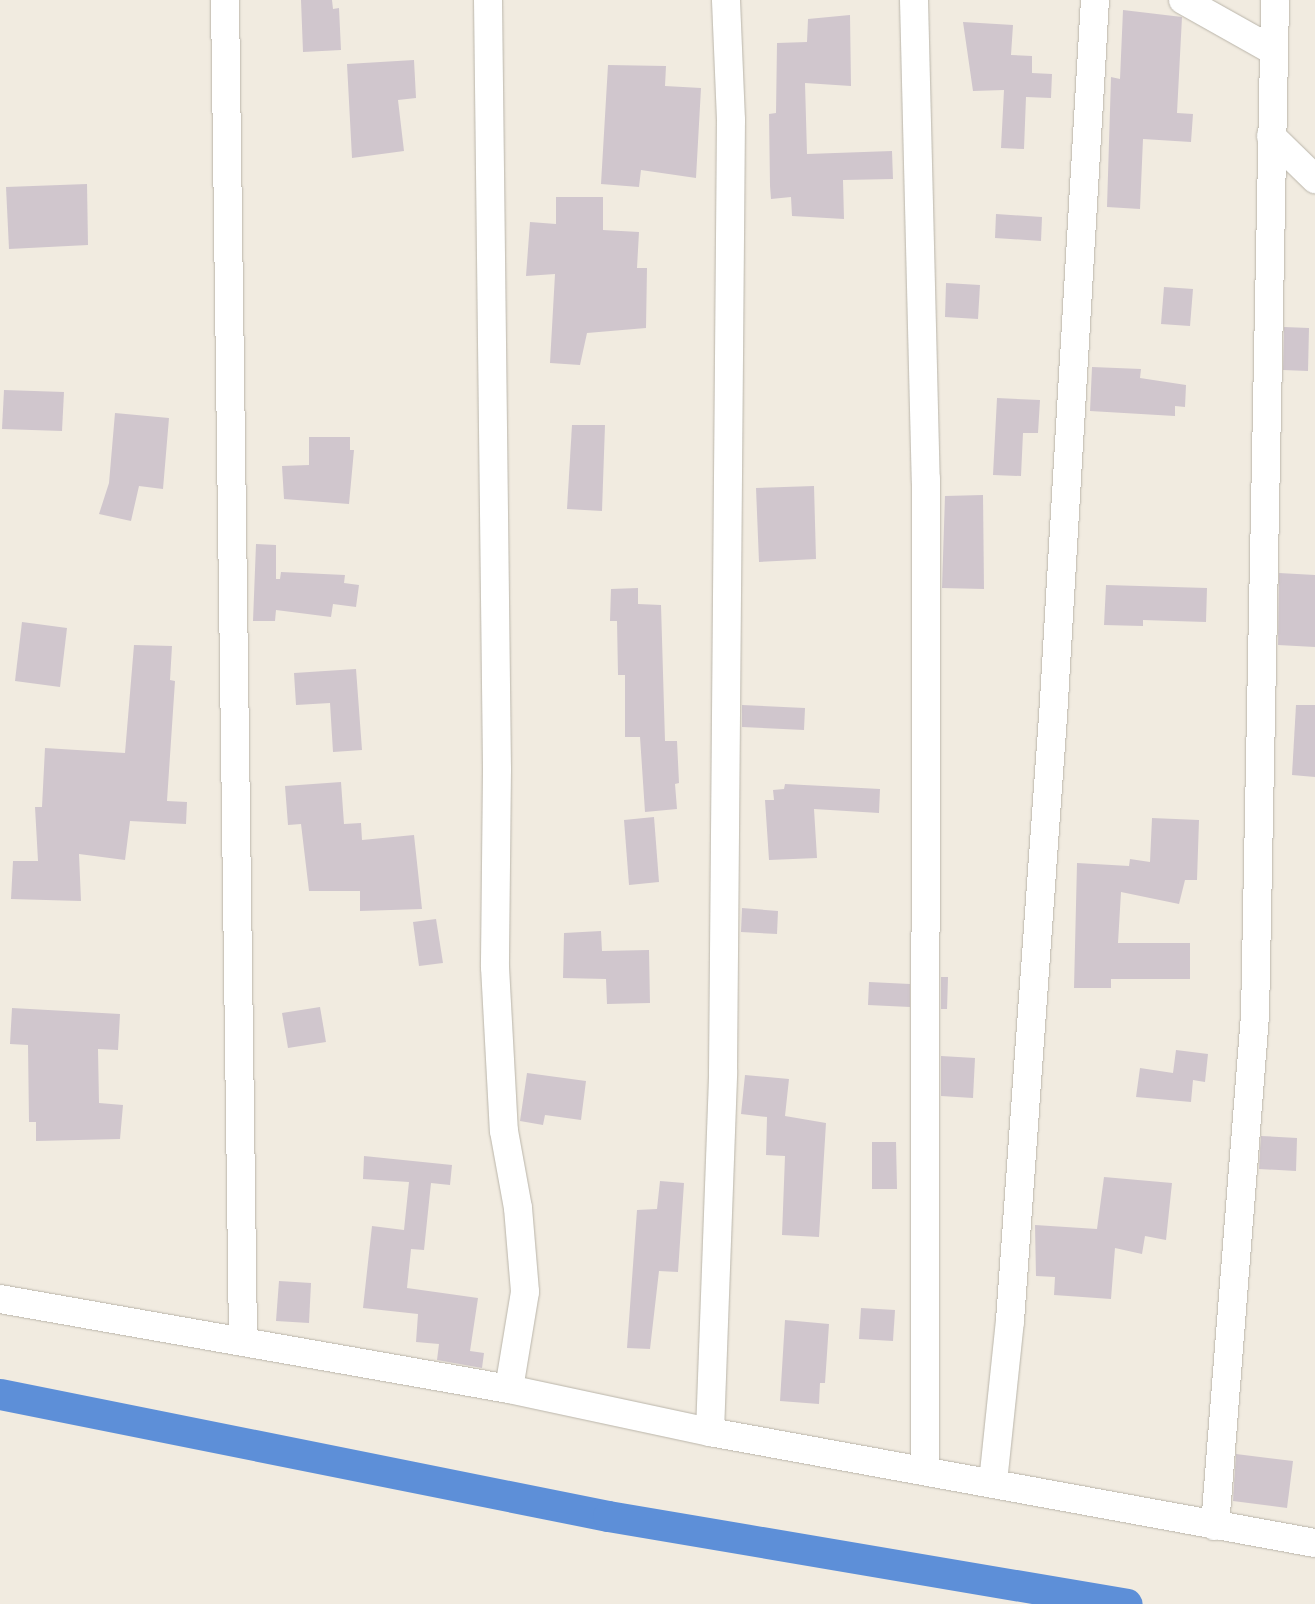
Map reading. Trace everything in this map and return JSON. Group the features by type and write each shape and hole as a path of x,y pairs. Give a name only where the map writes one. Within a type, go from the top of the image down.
{"street":[{"path":"225,0 243,1341"},
{"path":"488,0 497,750 495,967 504,1131 518,1208 525,1292 509,1389"},
{"path":"710,1432 723,1073 731,120 726,0"},
{"path":"914,0 928,651 926,1469"},
{"path":"993,1482 1010,1321 1054,717 1095,0"},
{"path":"1183,0 1272,50"},
{"path":"1215,1526 1255,1016 1266,642 1272,50 1275,0"},
{"path":"1271,136 1315,179"},
{"path":"0,1299 509,1389 710,1432 926,1469 1215,1526 1315,1543"}],"building":[{"path":"301,0 332,0 333,9 339,8 341,50 303,52"},
{"path":"1123,10 1182,17 1177,113 1193,114 1191,142 1143,139 1140,209 1107,207 1111,77 1120,79"},
{"path":"850,15 851,86 805,83 807,154 892,151 893,179 843,180 844,219 792,216 791,197 771,199 769,114 776,113 777,43 807,42 808,19"},
{"path":"963,22 1013,25 1011,55 1032,56 1032,73 1052,74 1051,98 1026,97 1024,149 1001,148 1004,90 973,91"},
{"path":"414,60 416,98 398,100 404,151 352,158 347,64"},
{"path":"608,65 666,66 665,86 701,88 696,178 641,170 639,187 601,184"},
{"path":"87,184 88,245 9,249 6,187"},
{"path":"556,197 603,197 603,230 639,232 637,268 647,268 646,328 587,333 580,365 550,363 555,274 526,276 530,222 556,224"},
{"path":"996,214 1042,217 1041,241 995,238"},
{"path":"946,283 980,285 978,319 945,317"},
{"path":"1164,287 1193,289 1190,326 1161,324"},
{"path":"1284,327 1309,328 1308,371 1283,370"},
{"path":"1092,367 1141,369 1140,378 1186,385 1185,407 1175,406 1175,416 1090,411"},
{"path":"4,390 64,392 62,431 2,429"},
{"path":"997,398 1040,400 1038,433 1023,433 1021,476 993,475"},
{"path":"115,413 169,418 163,489 139,486 131,521 99,514 109,483"},
{"path":"572,425 605,425 602,511 567,509"},
{"path":"309,437 350,437 350,450 354,450 349,504 284,499 282,466 309,465"},
{"path":"814,486 816,559 759,562 756,488"},
{"path":"983,495 984,589 942,588 945,496"},
{"path":"256,544 276,545 276,579 280,579 281,572 345,575 344,583 359,585 356,607 333,604 331,617 276,610 275,621 253,621"},
{"path":"1279,573 1315,575 1315,647 1278,645"},
{"path":"1106,585 1207,588 1206,622 1143,620 1143,626 1104,625"},
{"path":"638,588 638,604 661,605 665,741 677,741 679,783 675,784 677,809 645,812 640,737 625,737 625,675 618,675 617,621 610,621 611,589"},
{"path":"22,622 67,628 60,687 15,681"},
{"path":"134,645 172,646 170,680 175,681 167,801 187,802 186,824 130,821 125,860 79,854 81,901 11,899 13,861 38,861 35,807 42,807 45,748 125,753"},
{"path":"356,669 362,750 333,752 330,703 296,705 294,673"},
{"path":"742,705 805,708 804,730 742,727"},
{"path":"1296,705 1315,705 1315,777 1292,775"},
{"path":"341,782 344,824 361,823 362,840 414,835 422,909 360,911 360,891 309,891 301,824 288,825 285,786"},
{"path":"785,784 880,789 879,813 814,809 817,858 769,860 765,800 774,800 773,790 784,789"},
{"path":"654,817 659,882 629,885 624,820"},
{"path":"1152,818 1199,820 1197,880 1185,880 1179,904 1121,892 1118,943 1190,943 1190,979 1111,979 1111,988 1074,988 1077,863 1129,866 1130,859 1150,862"},
{"path":"742,908 778,911 777,934 741,932"},
{"path":"436,919 443,963 419,966 413,922"},
{"path":"601,931 602,951 649,950 650,1003 607,1004 606,979 563,978 564,933"},
{"path":"941,977 948,977 947,1009 941,1009"},
{"path":"869,982 910,984 910,1007 868,1005"},
{"path":"320,1007 326,1042 288,1048 282,1013"},
{"path":"12,1008 120,1014 118,1050 98,1049 99,1103 123,1105 120,1139 36,1141 36,1122 29,1122 28,1045 10,1044"},
{"path":"1176,1050 1208,1054 1205,1082 1193,1080 1191,1102 1136,1097 1140,1068 1173,1073"},
{"path":"941,1056 975,1058 973,1098 941,1096"},
{"path":"527,1073 586,1081 581,1120 545,1115 543,1125 520,1121"},
{"path":"745,1075 789,1079 785,1116 826,1123 819,1237 782,1235 785,1156 766,1155 767,1117 741,1114"},
{"path":"1261,1136 1297,1138 1296,1171 1259,1169"},
{"path":"872,1142 896,1142 897,1189 872,1189"},
{"path":"364,1156 452,1165 450,1185 431,1183 424,1250 411,1249 407,1288 478,1298 470,1351 484,1353 482,1368 437,1360 439,1344 416,1342 418,1314 363,1308 372,1226 404,1230 409,1182 363,1179"},
{"path":"1104,1177 1172,1183 1166,1240 1145,1236 1142,1254 1115,1248 1111,1299 1054,1295 1055,1277 1036,1276 1035,1225 1097,1229"},
{"path":"660,1181 684,1183 678,1272 659,1271 650,1349 627,1348 637,1210 657,1209"},
{"path":"279,1281 311,1283 309,1323 276,1321"},
{"path":"861,1308 895,1310 893,1341 859,1339"},
{"path":"785,1320 829,1324 825,1383 820,1383 819,1404 780,1401"},
{"path":"1236,1454 1293,1461 1287,1508 1233,1501"}],"waterway":[{"path":"0,1394 608,1516 1127,1604"}]}
